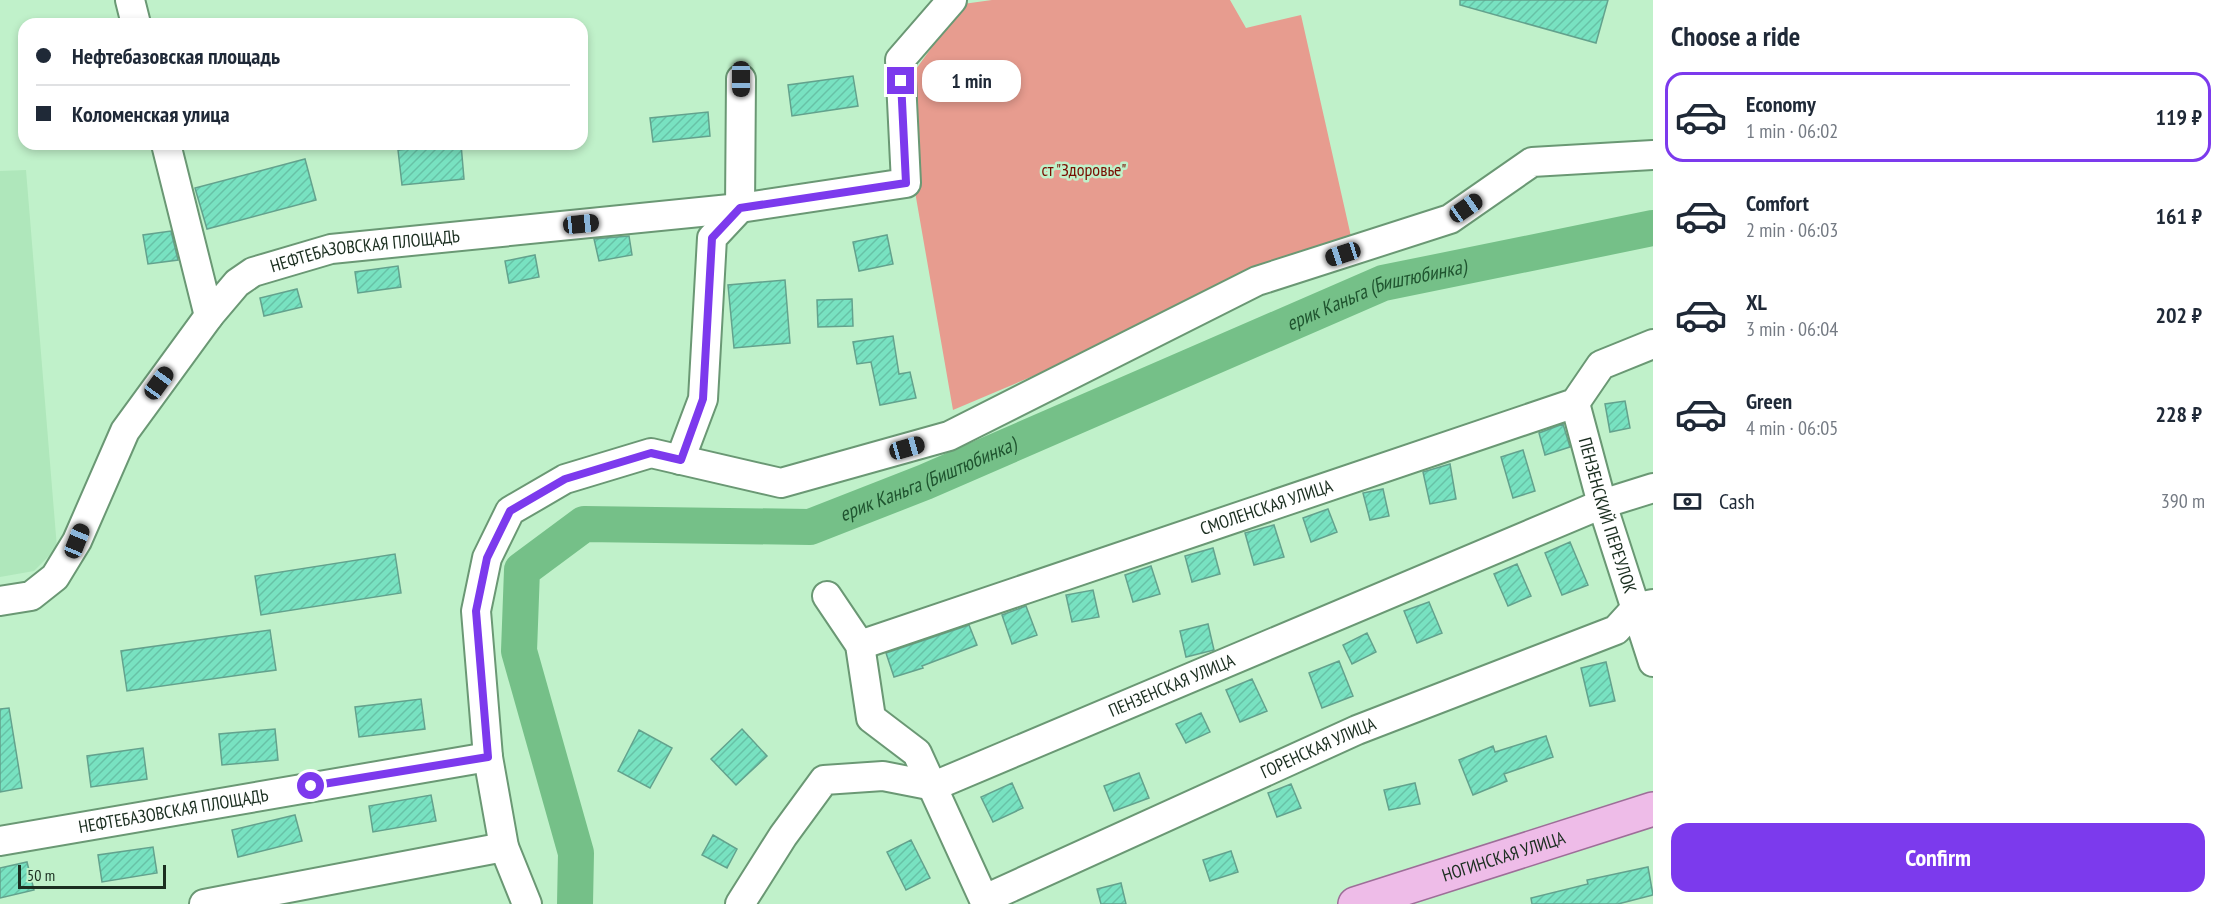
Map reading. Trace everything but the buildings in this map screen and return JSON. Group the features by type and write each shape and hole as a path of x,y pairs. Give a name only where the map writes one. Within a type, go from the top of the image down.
{"main road":[{"name":"НОГИНСКАЯ УЛИЦА","path":"1355,904 1653,809"}],"street":[{"path":"130,0 134,18"},
{"name":"НЕФТЕБАЗОВСКАЯ ПЛОЩАДЬ","path":"0,601 31,596 55,577 77,541 113,452 125,431 209,316 237,283 253,272 331,249 740,208 906,183 900,60 952,0"},
{"path":"681,460 703,399 712,238 740,208 741,79"},
{"path":"168,150 209,316"},
{"path":"527,904 504,847 488,757 476,611 487,558 510,511 565,479 651,453 781,483 949,436 1257,281 1450,219 1532,162 1653,155"},
{"path":"1575,403 1601,365 1653,344"},
{"name":"ПЕНЗЕНСКИЙ ПЕРЕУЛОК","path":"1575,403 1602,504 1645,606 1653,662"},
{"name":"СМОЛЕНСКАЯ УЛИЦА","path":"860,645 1575,403"},
{"name":"ПЕНЗЕНСКАЯ УЛИЦА","path":"934,786 1602,504 1653,488"},
{"path":"827,596 860,645 871,718 917,753 985,902"},
{"name":"ГОРЕНСКАЯ УЛИЦА","path":"985,902 1357,730 1616,630 1645,606"},
{"name":"НЕФТЕБАЗОВСКАЯ ПЛОЩАДЬ","path":"0,841 488,757"},
{"path":"740,904 783,836 824,780 883,776 934,786"},
{"path":"204,904 504,847"}],"shaded area":[{"path":"26,170 57,548 34,571 0,577 0,171"}],"green space":[{"name":"ст \"Здоровье\"","path":"992,0 1230,0 1246,28 1301,15 1352,241 953,410 898,94 963,4"}],"waterway":[{"name":"ерик Каньга (Биштюбинка)","path":"575,904 576,853 519,651 522,570 584,524 810,527 925,482 1383,283 1653,228"}],"route":[{"path":"311,786 488,757 476,611 487,558 510,511 565,479 651,453 681,460 703,399 712,238 740,208 906,183 901,81"}]}
